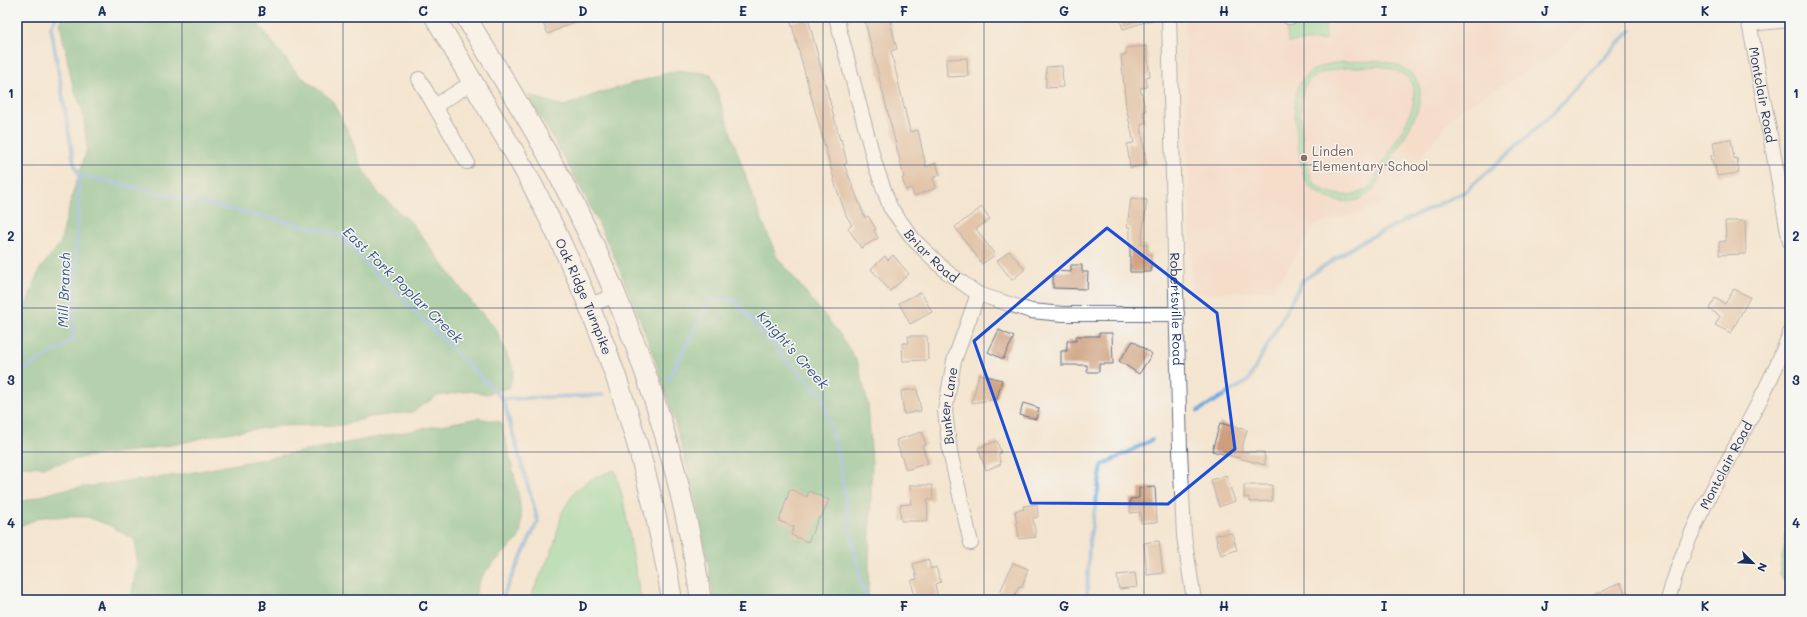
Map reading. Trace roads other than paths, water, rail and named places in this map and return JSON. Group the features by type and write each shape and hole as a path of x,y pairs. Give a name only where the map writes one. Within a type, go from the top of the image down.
{"highway":[{"path":"438,23 466,17 548,156 584,226 616,295 639,354 669,451 680,494 701,600"},
{"name":"Oak Ridge Turnpike","path":"438,23 537,193 590,305 620,385 638,439 664,548 672,600"}],"street":[{"name":"Briar Road","path":"836,17 874,164 890,207 914,240 947,272 978,294 1031,311 1063,314 1177,314"},
{"name":"Robertsville Road","path":"1169,17 1183,512 1194,600"},
{"path":"1749,21 1790,20"},
{"name":"Montclair Road","path":"1749,21 1790,242"},
{"path":"419,79 467,162"},
{"path":"435,106 473,82"},
{"name":"Bunker Lane","path":"971,543 950,452 945,410 954,361 978,294"},
{"path":"590,305 616,295"},
{"name":"Montclair Road","path":"1668,600 1675,572 1690,538 1787,350 1790,334"}],"waterway":[{"name":"Mill Branch","path":"17,374 73,340 79,175 74,163 51,27 56,17"},
{"path":"1198,411 1248,381 1303,280 1361,242 1466,191 1548,118 1631,30"},
{"name":"East Fork Poplar Creek","path":"79,175 336,233 503,399 538,521 501,600"},
{"name":"Knight's Creek","path":"669,379 709,300 734,300 785,359 823,397 838,455 853,543 865,600"},
{"name":"Knight's Creek","path":"503,399 603,395"},
{"path":"1087,600 1089,544 1102,465 1152,440"}],"place":[{"name":"Linden Elementary School","path":"1304,158"}]}
